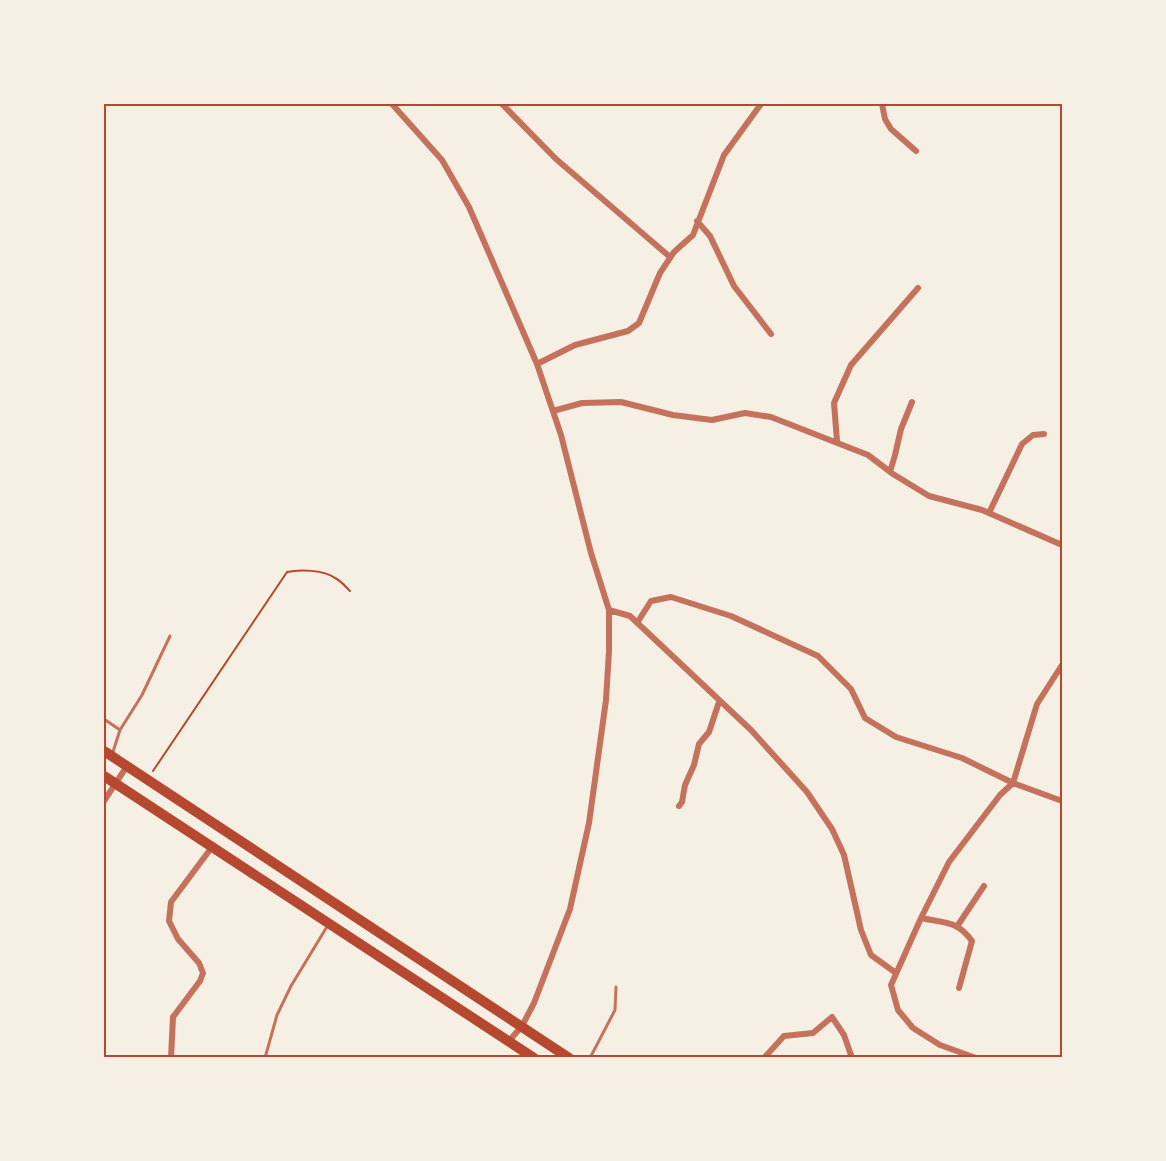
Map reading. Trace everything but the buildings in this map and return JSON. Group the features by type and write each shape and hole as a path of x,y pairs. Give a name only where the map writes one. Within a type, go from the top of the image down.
{"highway":[{"path":"107,754 569,1058"},
{"path":"104,776 534,1058"}],"street":[{"path":"392,104 442,160 469,207 537,364 553,411 609,610 606,700 589,823 570,909 534,1003 522,1026 509,1041"},
{"path":"502,104 556,159 670,257"},
{"path":"537,364 574,345 628,331 639,323 660,273 670,257 693,235 724,155 761,104"},
{"path":"882,104 885,119 891,129 916,151"},
{"path":"698,221 714,244 734,286 771,334"},
{"path":"837,441 834,403 851,365 918,288"},
{"path":"553,411 582,403 621,402 673,415 712,420 745,413 771,417 868,455 890,472 929,496 989,513 1062,545"},
{"path":"890,472 901,429 912,402"},
{"path":"989,513 1022,444 1033,435 1044,434"},
{"path":"636,623 651,601 671,597 731,616 818,656 851,689 866,718 896,737 962,758 1013,783 1062,801"},
{"path":"609,610 630,616 751,730 807,792 832,829 844,855 861,930 870,955 896,973"},
{"path":"976,1058 954,1054 913,1028 898,1010 891,985 949,862 1000,795 1013,783 1037,704 1062,665"},
{"path":"679,806 699,744 709,732 719,702"},
{"path":"104,801 127,766"},
{"path":"171,1058 173,1017 200,981 203,973 199,963 178,939 169,921 171,903 212,847"},
{"path":"958,925 984,886"},
{"path":"921,918 958,925 972,941 959,988"},
{"path":"764,1058 784,1036 813,1033 832,1017 844,1035 852,1058"}],"lane":[{"path":"107,754 142,695 170,636"},
{"path":"104,719 120,730"},
{"path":"265,1058 277,1015 286,996 329,923"},
{"path":"590,1058 615,1010 616,987"}],"path":[{"path":"147,779 287,572 310,571 333,576 350,591"}]}
